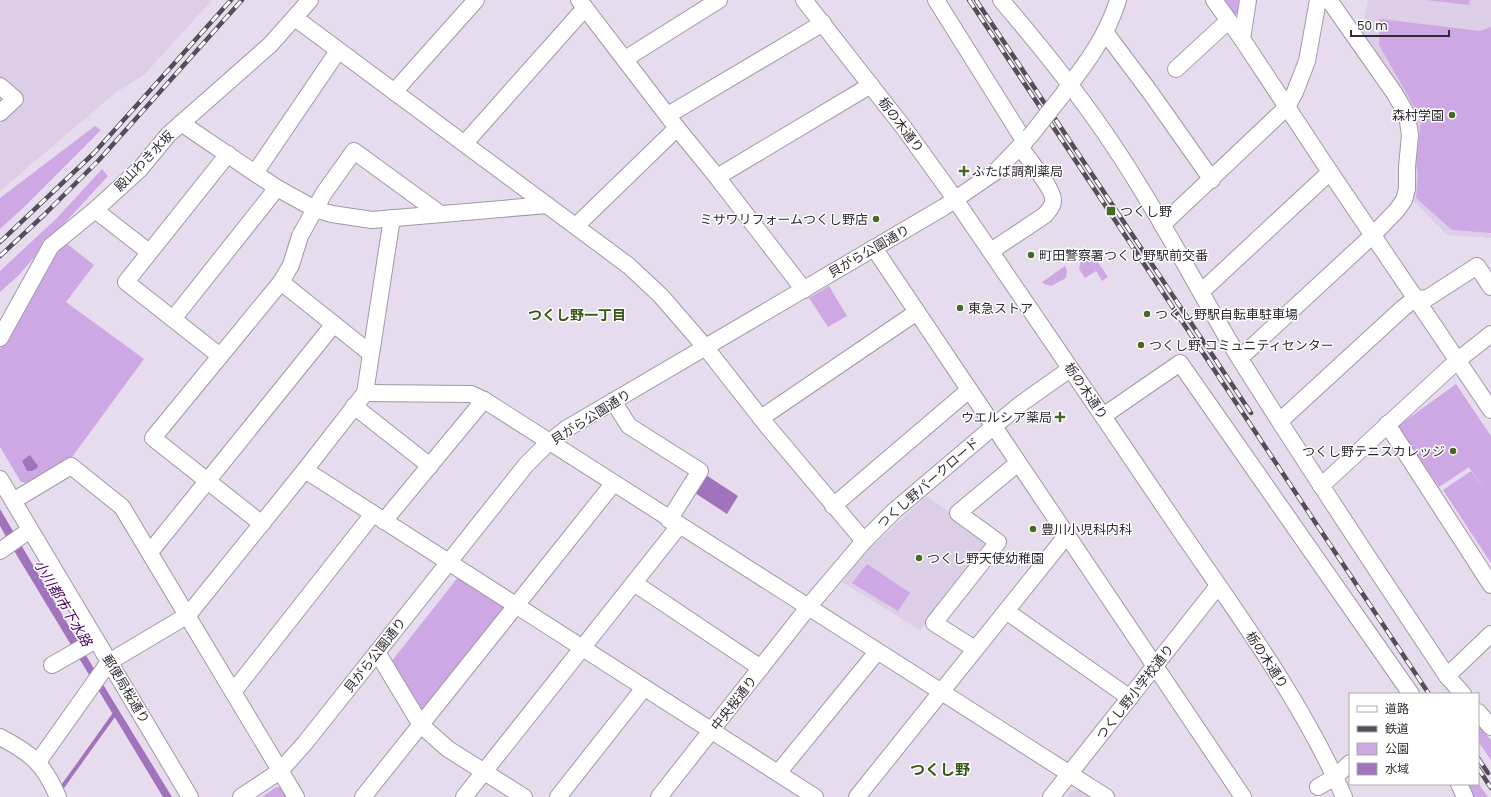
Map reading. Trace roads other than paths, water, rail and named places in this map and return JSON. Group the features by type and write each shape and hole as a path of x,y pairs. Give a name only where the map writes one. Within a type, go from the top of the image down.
{"street":[{"name":"殿山わき水坂","path":"0,338 51,246 95,210 140,169 168,135 270,45 310,0"},
{"path":"394,92 476,0"},
{"path":"625,59 719,0"},
{"name":"栃の木通り","path":"804,0 904,128 991,251 1103,416 1275,670 1304,719 1344,797"},
{"path":"936,0 1025,142 1050,189 1054,201 1051,208 1045,215 991,251"},
{"path":"1001,0 1067,89 1116,149 1240,358 1321,486 1447,676 1462,693"},
{"name":"貝がら公園通り","path":"241,797 280,771 306,743 526,465 548,443 566,429 706,348 955,200 995,172 1025,142 1086,63 1105,32 1118,0"},
{"path":"1214,0 1242,39 1491,410"},
{"path":"1242,39 1248,0"},
{"path":"1162,225 1212,180 1287,107 1308,61 1318,0"},
{"path":"1240,358 1373,235 1397,210 1404,200 1407,189 1407,167 1410,135 1407,115 1395,94 1328,0"},
{"path":"465,143 582,4 804,290"},
{"path":"294,18 547,205 577,225 630,266 661,296 706,348 833,506 864,541"},
{"path":"1176,69 1228,21"},
{"path":"577,225 672,121 823,23"},
{"path":"1105,32 1150,92 1212,180"},
{"path":"255,173 338,51"},
{"path":"717,178 871,85"},
{"path":"0,86 15,99 0,113"},
{"path":"181,123 277,188 315,209 332,214 372,220 439,213 547,205"},
{"path":"262,524 153,438 281,282 291,265 300,236 315,209 324,193 354,151 439,213"},
{"path":"220,356 126,282 228,154"},
{"path":"1201,292 1330,172"},
{"path":"173,319 277,188"},
{"path":"95,210 149,252"},
{"path":"38,762 109,662 188,615 365,393 392,218"},
{"path":"874,248 1243,797"},
{"path":"1280,421 1402,308 1416,298 1426,299 1477,266 1491,287"},
{"path":"281,282 370,353"},
{"path":"761,418 917,312"},
{"path":"150,552 334,324"},
{"path":"1321,486 1458,360 1491,334"},
{"path":"1103,416 1180,363 1410,693"},
{"name":"つくし野パークロード","path":"808,608 864,541 894,511 996,431 1022,403 1063,374"},
{"path":"833,506 969,390"},
{"path":"365,393 471,394 484,400 548,443 1106,797"},
{"path":"233,692 379,518 430,466 484,400"},
{"path":"464,797 634,583 674,523 700,472 629,426 613,401"},
{"path":"354,406 430,466"},
{"path":"1387,424 1491,585"},
{"path":"975,649 934,623 998,542 958,513 1018,463"},
{"path":"13,501 71,466 122,507 296,797"},
{"path":"305,470 815,797"},
{"name":"郵便局桜通り","path":"0,479 30,530 85,646 109,662 190,797"},
{"path":"363,797 613,484"},
{"path":"0,551 30,530"},
{"path":"857,797 1067,536"},
{"path":"634,583 761,668"},
{"name":"つくし野小学校通り","path":"1051,797 1218,586"},
{"name":"中央桜通り","path":"660,797 808,608"},
{"path":"1006,611 1130,698"},
{"path":"1447,676 1491,634"},
{"path":"52,665 85,646"},
{"path":"377,652 421,725 448,749 524,797"},
{"path":"778,773 877,652"},
{"path":"558,797 644,688"},
{"path":"1479,713 1491,727"},
{"path":"0,737 20,747 38,762 51,781 58,797"},
{"path":"1318,787 1335,777 1349,763"},
{"path":"1459,785 1465,797"}],"water":[{"path":"30,455 38,466 32,471 27,471 22,461"},
{"path":"706,475 738,496 727,514 695,493"},
{"path":"0,509 107,691 172,797 163,797 13,549 0,526"}],"waterway":[{"path":"63,786 116,712"}],"railway":[{"path":"0,242 94,153 231,0"},
{"path":"0,256 99,160 242,0"},
{"path":"969,0 1428,693"},
{"path":"976,0 1251,413"},
{"path":"1479,760 1488,773"},
{"path":"1479,770 1491,788"}],"place":[{"name":"森村学園","path":"1452,115"},
{"name":"ふたば調剤薬局","path":"964,171"},
{"name":"つくし野","path":"1111,211"},
{"name":"ミサワリフォームつくし野店","path":"876,219"},
{"name":"町田警察署つくし野駅前交番","path":"1031,255"},
{"name":"東急ストア","path":"960,308"},
{"name":"つくし野駅自転車駐車場","path":"1147,314"},
{"name":"つくし野 コミュニティセンター","path":"1141,345"},
{"name":"ウエルシア薬局","path":"1060,417"},
{"name":"つくし野テニスカレッジ","path":"1453,451"},
{"name":"豊川小児科内科","path":"1033,529"},
{"name":"つくし野天使幼稚園","path":"919,558"}],"district":[{"name":"つくし野一丁目","path":"577,315"},
{"name":"つくし野","path":"940,769"}],"water label":[{"name":"小川都市下水路","path":"63,603"}]}
